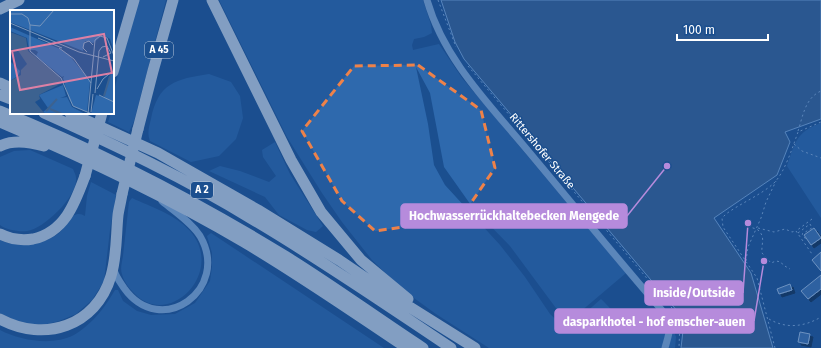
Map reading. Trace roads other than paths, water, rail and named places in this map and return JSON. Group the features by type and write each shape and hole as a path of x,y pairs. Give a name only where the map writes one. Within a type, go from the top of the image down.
{"highway":[{"path":"0,9 18,0"},
{"path":"114,69 134,0"},
{"name":"A 45","path":"113,266 118,215 122,194 153,71 173,0"},
{"path":"212,0 291,160 321,212 361,260 426,316"},
{"path":"0,83 10,88"},
{"path":"0,95 10,99"},
{"name":"A 2","path":"0,111 87,148 146,177 245,232 286,257 424,348"},
{"name":"A 2","path":"46,114 152,164 252,218 451,348"},
{"path":"72,114 158,153 258,210 339,260 392,296 475,348"},
{"path":"0,234 20,240 48,234 55,230 69,214 85,176 102,114"},
{"path":"0,122 83,159 199,217 295,274 407,348"},
{"path":"0,146 10,142 33,143 83,159"},
{"path":"0,319 19,327 39,331 61,328 69,325 91,310 100,299 108,286 113,266"}],"street":[{"name":"Rittershofer Straße","path":"427,0 435,25 456,64 619,261 666,315 670,321 670,327 665,348"},
{"path":"113,266 115,276 131,298 142,305 154,309 164,310 178,307 188,302 196,294 203,283 207,273 207,257 200,237 195,229 151,192"}],"place":[{"name":"Hochwasserrückhaltebecken Mengede","path":"667,166"},
{"name":"Inside/Outside","path":"748,223"},
{"name":"dasparkhotel - hof emscher-auen","path":"764,261"}]}
